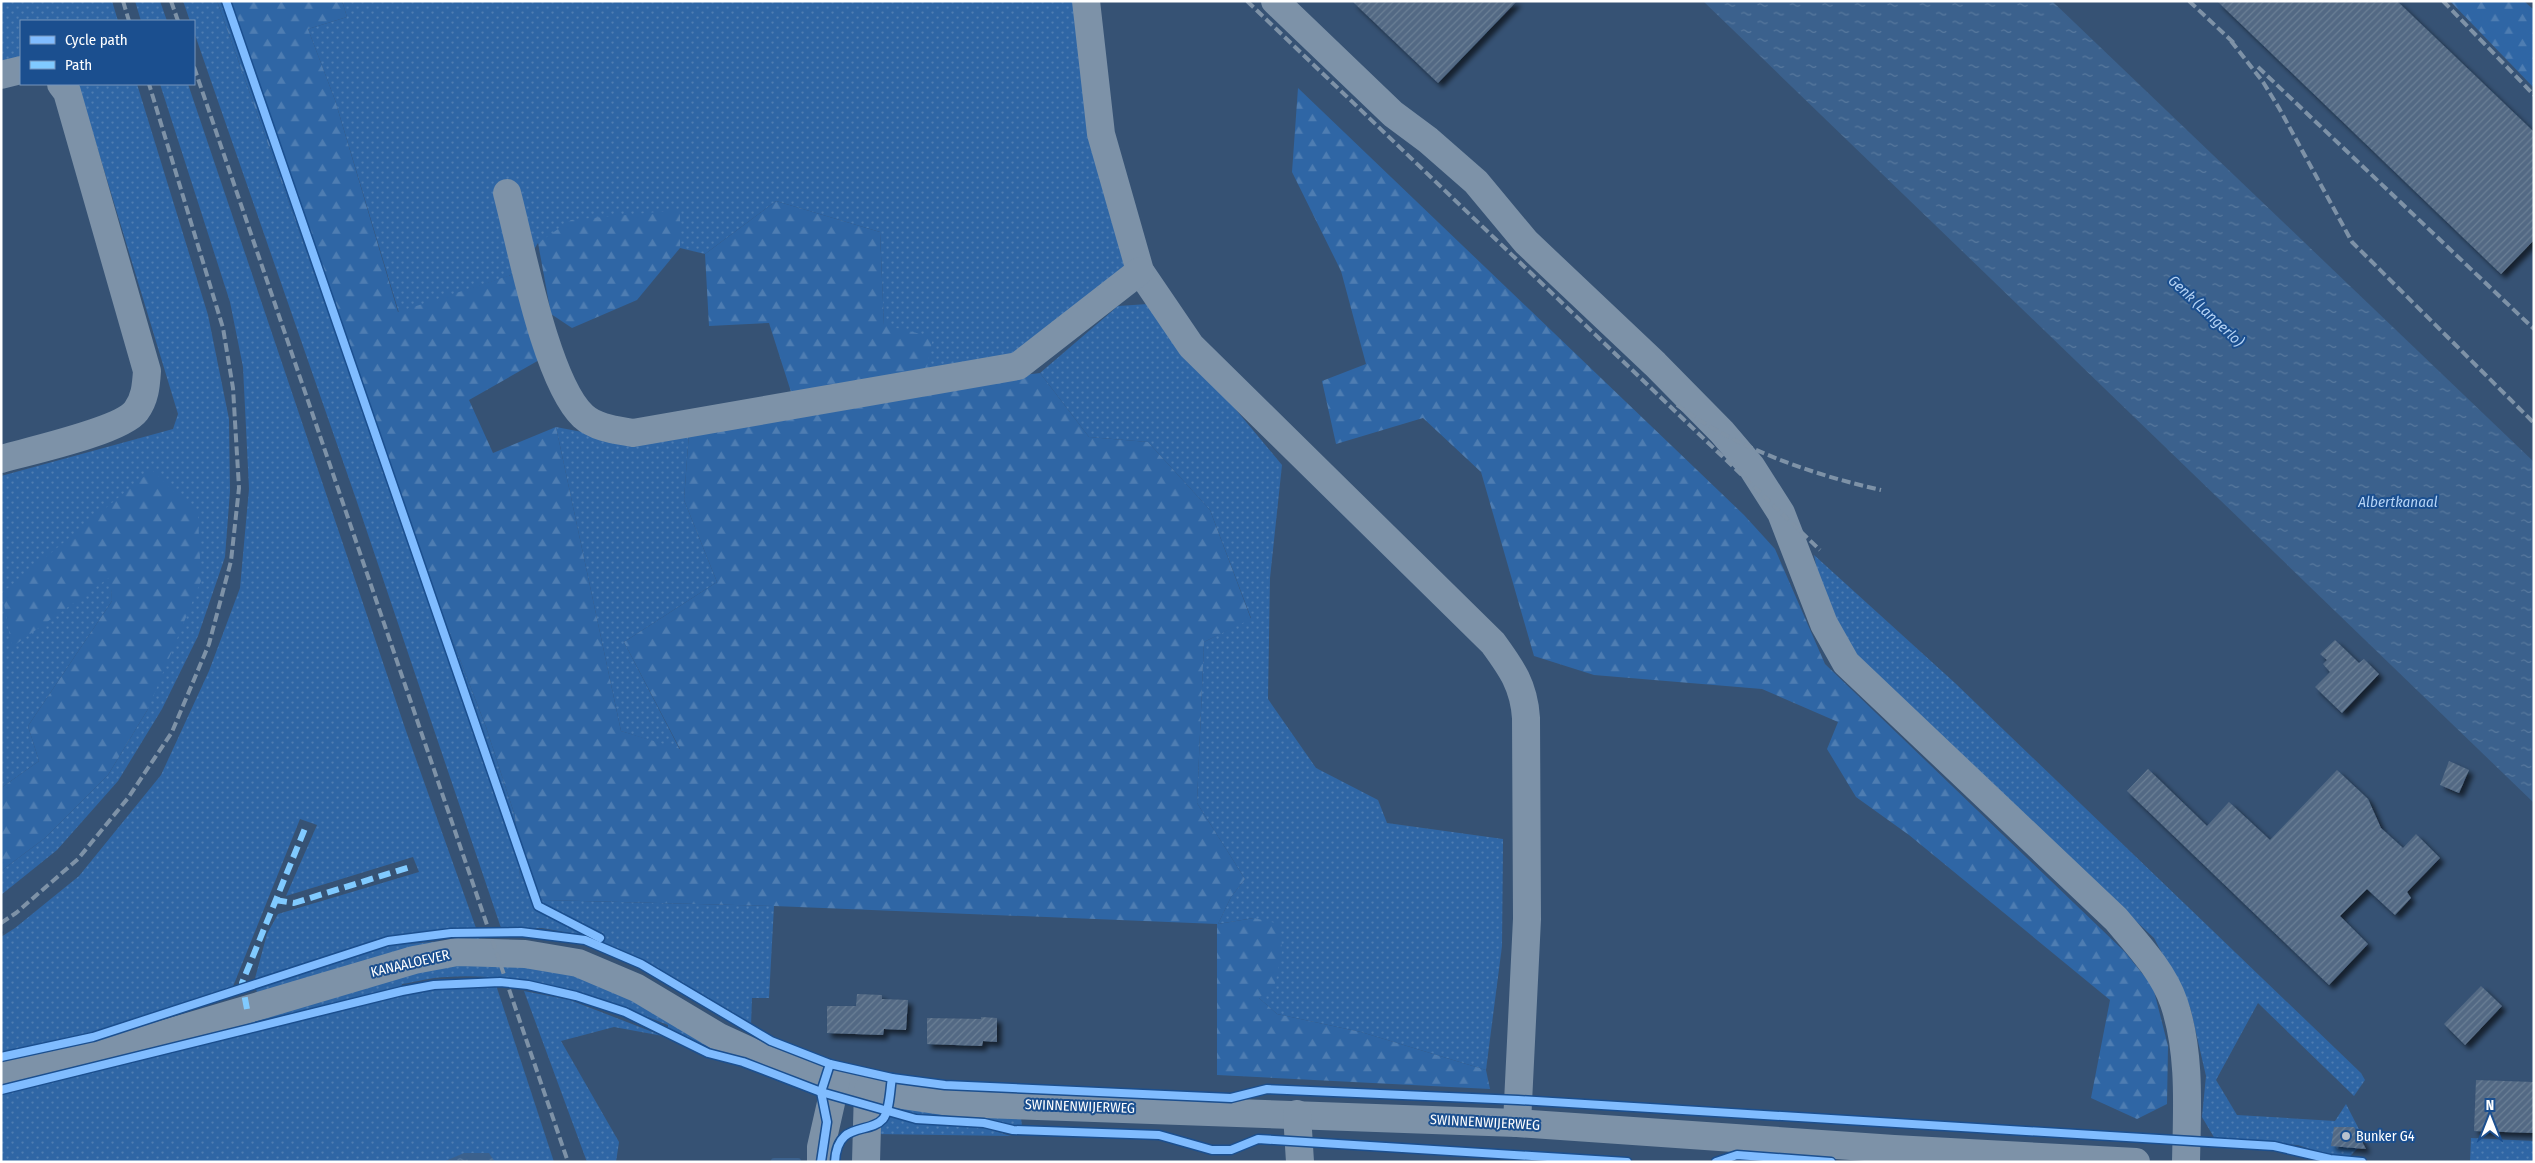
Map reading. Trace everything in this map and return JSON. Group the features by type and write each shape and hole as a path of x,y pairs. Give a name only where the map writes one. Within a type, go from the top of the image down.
{"street":[{"path":"1086,1 1101,134 1140,271 1191,346 1494,643 1515,673 1525,700 1526,718 1527,910 1517,1123"},
{"path":"1275,1 1393,114 1428,140 1476,182 1526,242 1655,364 1722,432 1751,466 1781,513 1824,624 1846,663 2116,919 2150,959 2174,1002 2184,1048 2188,1104 2186,1162"},
{"path":"1,74 20,70"},
{"path":"1,459 118,425 135,412 146,393 148,371 67,92 62,85"},
{"path":"507,194 547,348 566,393 584,416 609,429 633,433 1018,366 1140,271"},
{"name":"KANAALOEVER","path":"1,1073 144,1040 414,960 457,952 525,954 578,963 637,988 719,1037 756,1054 836,1081"},
{"path":"821,1162 821,1147 836,1081"},
{"name":"SWINNENWIJERWEG","path":"836,1081 868,1090 956,1102 1517,1123 1894,1149 2136,1162"},
{"path":"866,1162 868,1090"},
{"path":"1297,1114 1300,1162"}],"green space":[{"path":"1,1 112,1 118,20 20,20 20,61 1,66"},
{"path":"135,1 160,1 167,20 141,20"},
{"path":"183,1 217,1 350,374 486,727 515,816 520,876 543,900 774,906 769,998 752,998 751,1026 703,996 618,950 581,935 542,928 501,928 356,499 195,35 195,20 190,20"},
{"path":"217,1 342,1 347,17 308,29 335,100 398,312 520,272 541,359 469,400 493,453 556,427 621,731 680,749 624,642 717,582 684,500 689,432 916,389 1040,373 1089,437 1148,442 1210,510 1251,619 1204,642 1197,803 1245,879 1231,897 1218,924 1254,918 1280,924 1282,951 1275,984 1259,998 1277,1014 1361,1032 1486,1070 1490,1089 1217,1075 1217,924 774,906 543,900 520,876 515,816 486,727 350,374"},
{"path":"342,1 1075,1 1132,268 1014,360 925,377 884,326 880,232 776,201 705,254 680,248 680,211 538,243 520,272 399,313 335,100 308,29 347,17"},
{"path":"2450,1 2524,1 2534,10 2534,88"},
{"path":"78,85 137,85 208,315 229,419 230,491 225,557 198,636 162,709 118,781 57,850 1,895 1,871 45,838 108,775 148,709 111,576 112,601 28,726 39,761 1,788 1,476 173,429 178,414"},
{"path":"160,85 188,85 406,731 476,928 385,937 254,982 267,934 278,914 419,872 413,857 286,896 317,825 300,819 232,989 101,1031 1,1054 1,937 15,928 79,876 161,775 209,671 240,588 249,489 243,367 230,302"},
{"path":"1298,88 1744,515 1775,549 1825,664 2125,952 2153,987 2168,1046 2167,1104 2137,1119 2091,1098 2110,1000 1909,835 1856,797 1827,749 1838,722 1762,689 1594,675 1534,656 1481,472 1423,418 1336,444 1322,381 1366,364 1341,271 1292,172"},
{"path":"776,201 880,232 884,325 933,337 925,377 792,395 769,323 709,326 705,254"},
{"path":"680,210 680,248 637,300 572,328 551,314 538,243 571,220"},
{"path":"1148,304 1282,465 1270,578 1268,699 1316,768 1378,800 1387,823 1503,839 1502,946 1486,1070 1361,1032 1277,1014 1259,998 1254,918 1218,924 1231,897 1245,879 1197,803 1204,642 1251,618 1210,510 1148,442 1089,437 1040,373 1118,306"},
{"path":"556,427 645,444 689,432 684,500 717,582 624,642 680,750 621,731"},
{"path":"152,470 198,515 201,581 148,709 108,775 45,838 1,871 1,788 39,761 28,726 112,601 110,577 12,647 2,593"},
{"path":"1814,555 1955,683 2361,1073 2365,1080 2354,1096 2258,1003 2216,1080 2237,1115 2335,1121 2346,1104 2363,1137 2363,1143 2349,1157 2328,1155 2298,1145 2215,1139 2202,1117 2206,1076 2190,1007 2154,938 1851,657 1823,600"},
{"path":"479,938 481,943 258,996 256,989 384,946"},
{"path":"521,964 572,974 613,988 735,1055 713,1050 668,1031 668,1025 587,996 504,978 475,976 441,977 402,984 401,988 167,1045 403,974 452,965"},
{"path":"466,985 496,985 554,1162 1,1162 1,1093 409,993"},
{"path":"524,991 570,1000 663,1036 614,1027 561,1041 619,1142 616,1162 587,1162"},
{"path":"893,1105 1021,1117 1022,1127 985,1121 920,1117 893,1110"},
{"path":"890,1117 978,1126 1011,1136 873,1134 873,1129"},
{"path":"2471,1138 2534,1141 2534,1162 2470,1162"}],"water":[{"name":"Albertkanaal","path":"1703,1 2052,1 2534,462 2534,803"},
{"path":"464,1153 489,1153 495,1162 443,1162"}],"building":[{"path":"1352,1 1517,1 1438,83"},
{"path":"2217,1 2397,1 2534,132 2534,240 2501,274"},
{"path":"2335,640 2359,663 2364,659 2379,674 2342,713 2315,687 2330,672 2323,664 2327,660 2320,654"},
{"path":"2449,761 2469,770 2459,793 2440,785"},
{"path":"2148,769 2207,826 2229,802 2270,840 2337,770 2368,799 2381,828 2403,848 2416,834 2440,858 2407,892 2411,898 2395,915 2367,889 2340,916 2368,944 2329,985 2127,791"},
{"path":"2481,986 2502,1006 2465,1045 2444,1024"},
{"path":"857,994 882,995 882,999 908,1000 906,1030 884,1029 883,1035 827,1033 827,1006 856,1006"},
{"path":"981,1017 997,1018 997,1042 983,1041 982,1046 927,1044 927,1018 981,1019"},
{"path":"2476,1080 2534,1082 2534,1133 2474,1131"},
{"name":"Bunker G4","path":"2334,1127 2354,1127 2366,1149 2331,1146"}],"waterway":[{"path":"774,1161 798,1161"}],"railway":[{"path":"123,1 129,20"},
{"path":"171,1 178,20"},
{"path":"1247,1 1820,550"},
{"path":"2189,1 2235,44"},
{"path":"2443,1 2534,95"},
{"path":"2231,41 2263,82 2279,108 2352,242 2534,423"},
{"path":"2258,67 2534,329"},
{"path":"195,70 568,1162"},
{"path":"1,923 16,913 78,859 128,798 172,732 209,644 231,561 239,488 233,388 223,328 149,85"},
{"path":"1677,405 1724,434 1774,458 1827,476 1881,490"}],"marked path":[{"path":"247,1009 242,983 306,826"},
{"path":"275,900 294,903 410,867"}],"cycle path":[{"path":"226,1 538,906 600,938"},
{"path":"1,1057 93,1037 388,941 451,933 521,932 585,940 641,964 771,1041 830,1064 892,1078 945,1085 1231,1098 1267,1089 1518,1100 2274,1146 2330,1159 2362,1162"},
{"path":"1,1090 402,991 434,985 500,982 528,985 576,996 625,1012 708,1053 743,1062 821,1092 916,1119 984,1123 1013,1130 1159,1135 1212,1150 1231,1150 1258,1139 1627,1162"},
{"path":"821,1162 827,1122 821,1092 830,1064"},
{"path":"835,1162 837,1149 841,1140 847,1134 870,1127 883,1119 888,1105 892,1078"},
{"path":"1716,1162 1737,1155 1831,1162"}],"place":[{"name":"Bunker G4","path":"2346,1136"}],"water label":[{"name":"Genk (Langerlo)","path":"2206,311"}]}
